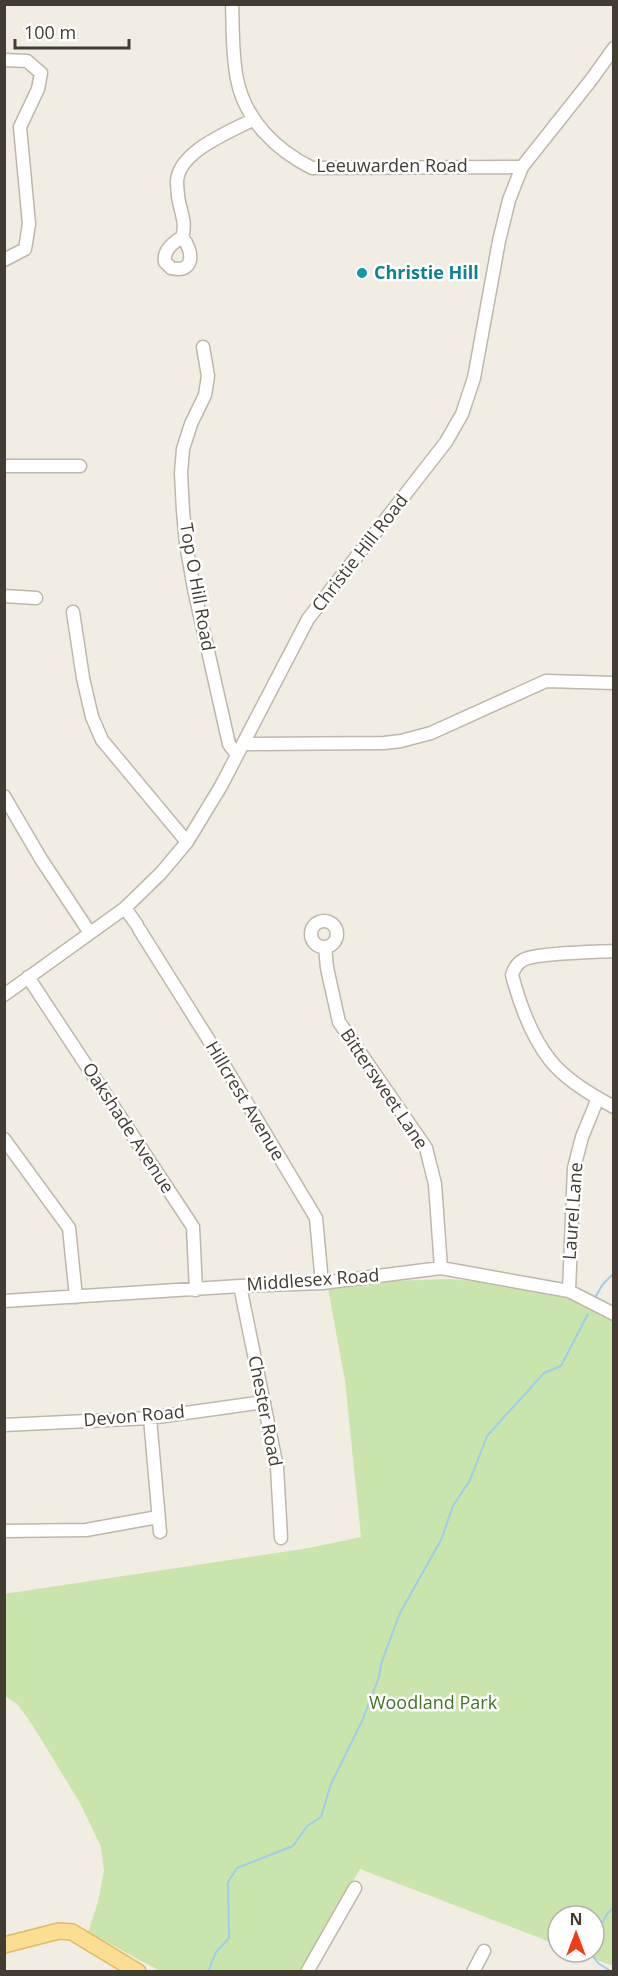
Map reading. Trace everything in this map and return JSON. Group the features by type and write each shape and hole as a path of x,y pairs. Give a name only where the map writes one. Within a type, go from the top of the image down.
{"main road":[{"path":"4,1946 59,1931 72,1932 138,1971"}],"street":[{"name":"Leeuwarden Road","path":"232,4 236,77 242,96 254,119 272,141 290,157 312,168 522,167"},
{"name":"Christie Hill Road","path":"4,995 125,908 161,873 187,842 221,786 308,619 446,442 462,414 474,378 499,241 509,200 522,167 614,48"},
{"path":"4,60 27,61 41,73 38,90 20,127 28,224 25,249 4,260"},
{"path":"182,237 184,221 177,180 182,166 192,154 254,119"},
{"name":"Top O Hill Road","path":"203,347 208,376 205,394 191,424 183,449 181,473 186,544 194,589 230,744 240,749"},
{"path":"4,466 80,466"},
{"path":"4,596 36,598"},
{"path":"73,612 83,678 92,717 102,740 187,842"},
{"path":"240,749 401,741 431,733 546,681 614,683"},
{"path":"4,796 41,859 90,933"},
{"name":"Hillcrest Avenue","path":"125,908 215,1050 316,1218 322,1283"},
{"name":"Bittersweet Lane","path":"325,947 327,968 339,1022 426,1148 435,1184 441,1268"},
{"path":"614,951 534,956 522,960 514,968 512,975 529,1024 543,1050 559,1070 614,1107"},
{"name":"Oakshade Avenue","path":"28,977 193,1227 196,1290"},
{"name":"Laurel Lane","path":"568,1292 574,1168 582,1137 598,1098"},
{"path":"4,1139 69,1228 76,1297"},
{"name":"Middlesex Road","path":"4,1301 322,1283 441,1268 568,1292 614,1314"},
{"name":"Chester Road","path":"240,1286 277,1467 281,1538"},
{"name":"Devon Road","path":"4,1425 150,1418 264,1402"},
{"path":"150,1418 160,1532"},
{"path":"4,1531 86,1530 158,1517"},
{"path":"307,1971 355,1888"},
{"path":"472,1971 484,1951"}],"green space":[{"name":"Woodland Park","path":"449,1279 497,1283 567,1295 613,1314 613,1966 606,1963 606,1904 546,1904 546,1940 360,1869 303,1971 160,1971 88,1932 98,1902 104,1871 101,1847 80,1803 33,1726 18,1705 5,1696 4,1594 309,1548 361,1537 345,1381 327,1283"}],"waterway":[{"path":"596,1296 603,1284 614,1273"},
{"path":"208,1972 216,1952 229,1938 228,1882 237,1868 293,1846 307,1826 321,1817 331,1784 362,1721 400,1613 441,1540 453,1506 470,1480 487,1436 544,1373 561,1366 588,1314"},
{"path":"606,1916 614,1907"},
{"path":"600,1964 612,1972"}],"place":[{"name":"Christie Hill","path":"362,273"}]}
